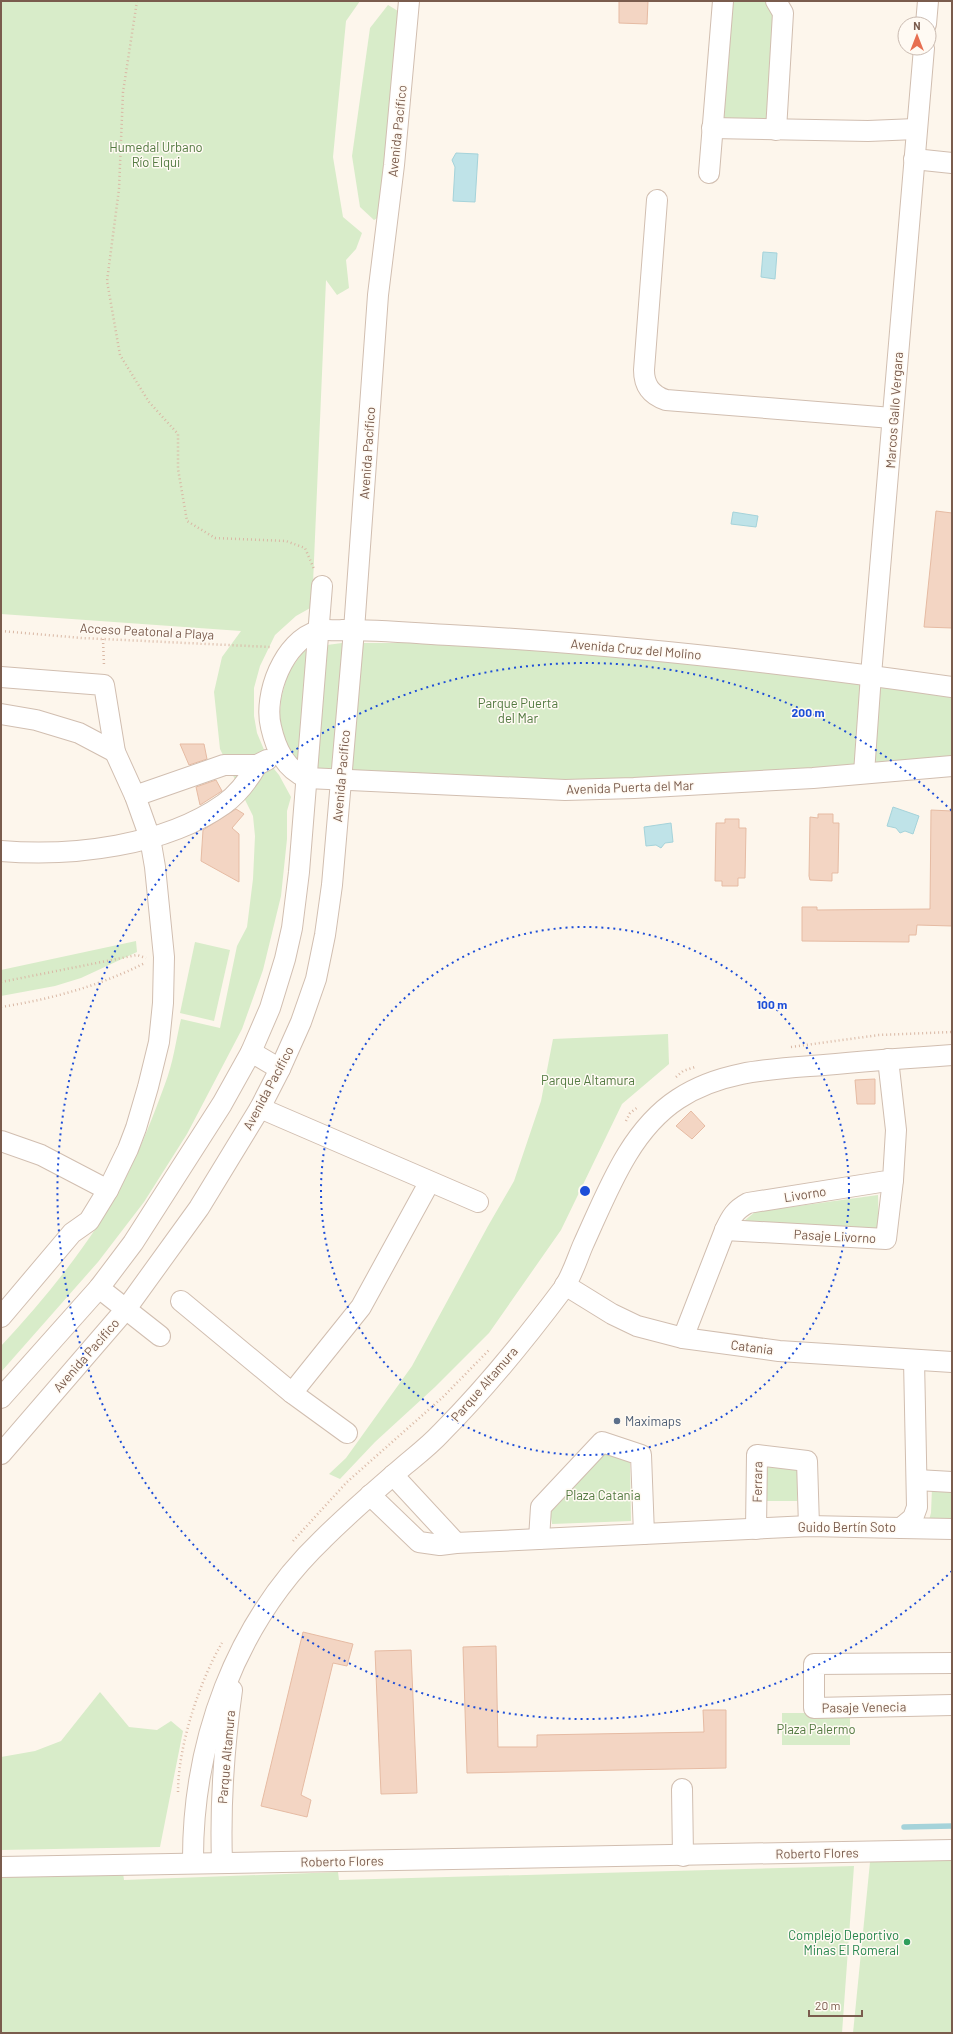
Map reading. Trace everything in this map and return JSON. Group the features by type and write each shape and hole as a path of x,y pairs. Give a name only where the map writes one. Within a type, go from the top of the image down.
{"street":[{"name":"Avenida Pacífico","path":"1,1454 126,1309 199,1208 260,1108 280,1069 302,1022 321,960 332,885 354,630 378,295 394,165 409,1"},
{"path":"709,173 723,1"},
{"path":"776,1 783,13 776,130"},
{"path":"927,16 928,1"},
{"name":"Marcos Gallo Vergara","path":"864,773 892,418 923,56"},
{"path":"712,128 776,130 916,129"},
{"path":"914,159 952,163"},
{"path":"657,200 644,370 645,382 653,393 666,400 892,418"},
{"path":"1,1398 99,1288 133,1243 214,1118 251,1052 270,1008 285,959 292,928 303,840 322,586"},
{"name":"Avenida Cruz del Molino","path":"319,631 354,630 614,646 871,675 952,687"},
{"path":"307,778 293,770 280,753 270,724 270,698 279,670 293,649 308,636 319,631"},
{"path":"1,677 104,685 115,752 135,796 150,838 159,897 164,957 161,1023 154,1064 142,1109 128,1149 108,1190 88,1221 72,1233 1,1317"},
{"path":"1,714 36,720 79,733 115,752"},
{"path":"135,796 224,765 257,765 280,753"},
{"path":"1,851 22,853 64,852 106,847 150,838 194,822 225,804 244,785 257,765"},
{"name":"Avenida Puerta del Mar","path":"307,778 565,790 634,788 952,766"},
{"path":"251,1052 280,1069"},
{"name":"Parque Altamura","path":"193,1863 194,1810 203,1757 218,1703 240,1652 256,1624 293,1571 321,1540 370,1495 441,1434 513,1353 565,1285 600,1208 635,1139 647,1125 675,1101 708,1083 744,1073 888,1059 952,1055"},
{"path":"888,1059 896,1130 893,1180"},
{"path":"260,1108 478,1202"},
{"path":"1,1141 41,1155 108,1190"},
{"name":"Pasaje Livorno","path":"725,1230 886,1239 893,1180"},
{"name":"Livorno","path":"683,1338 725,1230 732,1215 738,1208 748,1203 893,1180"},
{"path":"292,1393 361,1307 429,1182"},
{"name":"Catania","path":"565,1285 612,1314 638,1326 683,1338 779,1351 952,1362"},
{"path":"99,1288 160,1336"},
{"path":"181,1301 292,1393 347,1433"},
{"name":"Guido Bertín Soto","path":"370,1495 419,1542 440,1545 809,1526 901,1528 913,1518 917,1507 914,1360"},
{"path":"539,1539 541,1507 602,1442 641,1455 644,1534"},
{"name":"Ferrara","path":"756,1529 757,1455 807,1461 809,1526"},
{"path":"393,1476 456,1543"},
{"path":"917,1480 952,1482"},
{"path":"901,1528 952,1529"},
{"name":"Parque Altamura","path":"222,1862 221,1829 223,1763 231,1696 240,1652"},
{"name":"Pasaje Venecia","path":"952,1663 814,1664 814,1708 952,1705"},
{"path":"682,1789 683,1856"},
{"name":"Roberto Flores","path":"1,1867 952,1850"}],"path":[{"path":"137,1 123,92 119,189 107,281 120,355 149,402 178,434 178,469 187,521 215,538 286,541 305,548 322,586"},
{"name":"Acceso Peatonal a Playa","path":"1,631 103,639 293,649"},
{"path":"103,639 104,685"},
{"path":"1,982 137,955 152,959 124,973 86,988 51,998 1,1007"}],"green space":[{"name":"Humedal Urbano Río Elqui","path":"1,1 360,1 346,21 333,157 343,217 362,233 356,249 346,260 349,288 337,295 326,280 312,607 296,616 275,635 260,666 254,688 254,716 257,733 270,764 279,775 291,797 287,811 287,839 281,896 263,970 242,1029 187,1134 144,1202 98,1262 1,1372 1,1346 37,1306 70,1264 101,1220 128,1173 148,1129 168,1076 181,1019 220,1028 237,946 247,927 253,879 255,836 253,816 220,749 214,692 222,657 241,631 1,614"},
{"path":"731,1 768,1 773,8 769,117 763,122 724,118 720,113"},
{"path":"388,5 398,11 379,217 374,220 360,207 352,156 370,28"},
{"name":"Parque Puerta del Mar","path":"342,643 512,643 952,694 952,756 812,768 634,779 565,780 314,769 299,765 281,737 279,723 281,699 288,673 303,652 312,647"},
{"path":"136,941 137,952 81,978 55,986 1,996 1,970"},
{"path":"195,942 230,950 214,1021 180,1013"},
{"name":"Parque Altamura","path":"668,1034 669,1064 622,1104 561,1230 489,1333 435,1387 375,1442 340,1479 329,1474 346,1458 412,1366 514,1181 541,1101 553,1039"},
{"path":"878,1195 879,1228 865,1231 744,1221 755,1212"},
{"name":"Plaza Catania","path":"605,1452 630,1461 631,1521 552,1524 550,1511"},
{"path":"766,1466 798,1468 797,1501 766,1501"},
{"path":"932,1488 952,1489 952,1523 928,1523 931,1513"},
{"path":"100,1692 129,1727 157,1730 171,1721 183,1731 160,1847 1,1850 1,1757 35,1751 61,1741"},
{"name":"Plaza Palermo","path":"782,1713 850,1713 850,1745 782,1745"},
{"name":"Complejo Deportivo Minas El Romeral","path":"952,1851 952,2033 853,2033 871,1852"},
{"path":"854,1866 842,2033 1,2033 1,1875 123,1873 124,1880 338,1872 339,1880"}],"water":[{"path":"456,153 478,154 475,202 453,201 455,167 452,160"},
{"path":"763,252 777,253 775,279 761,277"},
{"path":"733,512 758,516 756,527 731,524"},
{"path":"893,807 919,816 913,834 905,831 900,833 896,828 887,826"},
{"path":"671,823 673,842 665,843 661,848 656,845 646,846 644,827"}],"building":[{"path":"619,1 648,1 647,24 619,23"},
{"path":"936,511 952,513 952,628 924,627"},
{"path":"180,744 204,744 207,759 189,765"},
{"path":"216,780 222,791 200,805 196,787"},
{"path":"236,809 244,814 232,828 239,834 239,882 201,861 203,830"},
{"path":"931,810 952,811 952,926 917,925 916,935 909,935 909,942 802,941 802,907 817,907 817,910 930,909"},
{"path":"818,814 833,814 833,823 839,823 838,873 832,873 832,881 810,880 809,876 810,817 818,818"},
{"path":"725,819 739,819 739,828 746,828 745,878 738,878 738,886 722,886 722,881 715,881 716,823 725,823"},
{"path":"875,1079 875,1104 857,1104 855,1080"},
{"path":"691,1111 705,1126 692,1139 676,1126"},
{"path":"303,1632 353,1644 347,1666 333,1663 301,1795 311,1800 307,1817 261,1806"},
{"path":"496,1646 498,1747 537,1747 537,1735 704,1732 703,1710 726,1710 726,1768 467,1773 463,1647"},
{"path":"411,1650 417,1793 381,1794 375,1651"}],"waterway":[{"path":"904,1827 952,1826"}],"place":[{"name":"Maximaps","path":"617,1421"},
{"name":"Complejo Deportivo Minas El Romeral","path":"907,1942"}]}
